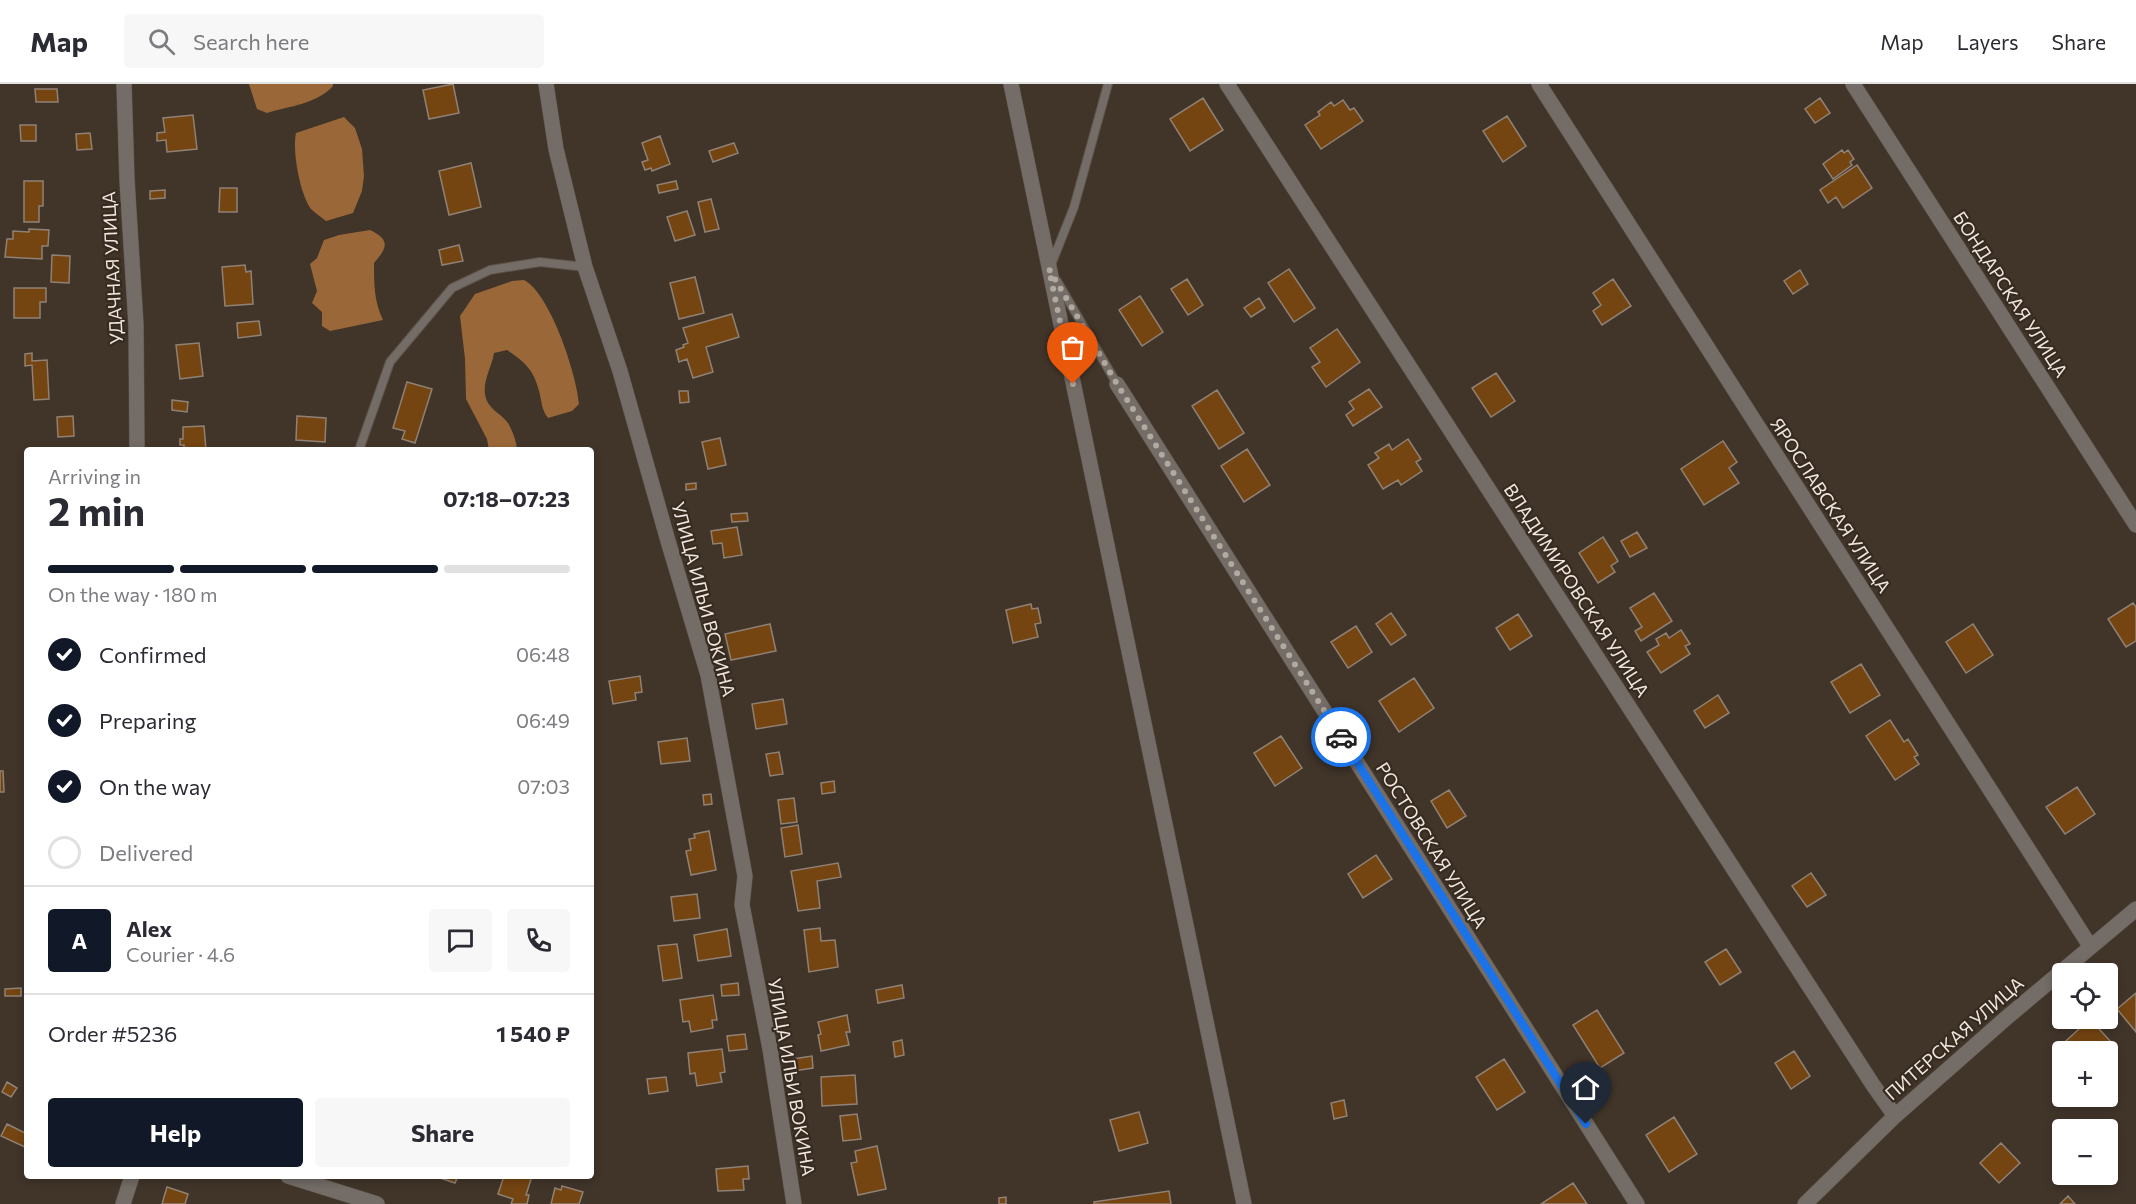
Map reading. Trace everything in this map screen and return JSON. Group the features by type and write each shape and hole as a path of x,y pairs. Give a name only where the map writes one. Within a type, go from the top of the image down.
{"street":[{"name":"УДАЧНАЯ УЛИЦА","path":"124,84 136,325 137,447"},
{"name":"УЛИЦА ИЛЬИ ВОКИНА","path":"546,84 556,149 585,267 620,371 708,675 745,876 741,905 770,1049 794,1204"},
{"path":"1011,84 1244,1204"},
{"name":"ВЛАДИМИРОВСКАЯ УЛИЦА","path":"1227,84 1895,1116"},
{"name":"ЯРОСЛАВСКАЯ УЛИЦА","path":"1539,84 2090,946"},
{"name":"БОНДАРСКАЯ УЛИЦА","path":"1853,84 2136,525"},
{"name":"РОСТОВСКАЯ УЛИЦА","path":"1117,384 1637,1204"},
{"name":"ПИТЕРСКАЯ УЛИЦА","path":"1805,1204 1895,1116 2005,1018 2136,909"},
{"path":"123,1204 131,1179"},
{"path":"298,1179 378,1204"}],"lane":[{"path":"1108,84 1074,207 1049,269 1117,384"},
{"path":"360,447 390,362 452,288 490,270 540,262 585,267"}],"shaded area":[{"path":"249,84 333,84 333,86 311,101 267,113 257,109"},
{"path":"344,117 355,128 362,149 364,176 362,191 353,213 326,221 311,209 303,193 296,161 296,133"},
{"path":"370,230 381,237 385,245 374,263 376,299 383,320 330,331 322,326 322,312 312,303 317,291 310,264 317,258 324,240"},
{"path":"524,280 534,288 552,317 568,355 579,404 572,411 548,418 537,384 528,367 507,350 494,353 485,384 486,399 508,423 517,447 488,447 487,439 466,399 465,359 460,316 475,294 512,281"}],"building":[{"path":"453,84 459,113 429,119 423,90"},
{"path":"35,89 57,89 58,102 36,102"},
{"path":"1203,98 1223,130 1190,151 1170,119"},
{"path":"1820,98 1830,113 1815,123 1805,109"},
{"path":"1343,100 1350,110 1354,108 1363,121 1321,149 1305,125 1320,115 1318,112 1331,102 1334,106"},
{"path":"193,115 197,149 167,152 166,140 157,141 157,133 165,132 163,118"},
{"path":"1507,116 1526,146 1503,162 1483,131"},
{"path":"20,125 36,125 36,141 21,141"},
{"path":"90,133 92,149 77,150 76,134"},
{"path":"660,136 670,164 652,171 651,168 645,170 642,162 648,160 642,143"},
{"path":"734,143 738,153 713,162 709,151"},
{"path":"1842,150 1844,153 1848,150 1854,159 1850,162 1852,165 1833,179 1823,164"},
{"path":"471,163 481,207 449,215 439,171"},
{"path":"1857,165 1872,188 1843,208 1836,197 1828,203 1820,190"},
{"path":"24,181 43,181 43,206 39,206 39,222 24,222"},
{"path":"676,181 678,189 659,193 657,185"},
{"path":"220,188 237,188 237,212 219,212"},
{"path":"165,190 165,198 150,199 150,191"},
{"path":"711,199 719,229 705,232 698,202"},
{"path":"687,211 695,235 675,241 667,217"},
{"path":"29,229 49,230 48,246 42,246 42,259 5,257 7,239 13,239 13,231 29,232"},
{"path":"459,245 463,261 442,265 439,250"},
{"path":"52,255 70,256 69,283 51,282"},
{"path":"245,265 246,272 251,271 253,304 225,306 222,267"},
{"path":"1289,269 1315,308 1294,322 1268,283"},
{"path":"1800,270 1808,284 1793,294 1784,281"},
{"path":"695,277 704,313 679,319 670,283"},
{"path":"1187,279 1203,305 1188,315 1171,289"},
{"path":"1613,279 1631,306 1602,325 1593,311 1601,305 1593,293"},
{"path":"14,288 46,288 46,302 40,302 40,318 14,318"},
{"path":"1140,296 1163,332 1142,346 1119,310"},
{"path":"1259,298 1265,308 1251,317 1244,308"},
{"path":"732,314 739,337 706,347 713,372 693,378 687,359 679,362 676,350 688,343 683,328"},
{"path":"259,321 261,335 238,338 237,323"},
{"path":"1337,329 1360,362 1326,387 1312,367 1320,362 1310,348"},
{"path":"199,343 203,376 180,379 176,345"},
{"path":"32,353 32,361 47,360 49,399 34,400 32,365 25,366 25,354"},
{"path":"1496,373 1515,401 1491,417 1472,388"},
{"path":"407,382 432,389 415,443 402,439 405,431 393,428"},
{"path":"1369,389 1382,407 1353,426 1346,415 1354,409 1349,402"},
{"path":"1217,390 1244,433 1219,449 1192,406"},
{"path":"679,391 688,391 689,402 680,403"},
{"path":"172,400 188,402 187,412 172,410"},
{"path":"73,416 74,436 58,437 57,417"},
{"path":"297,416 326,418 325,442 296,440"},
{"path":"204,426 206,447 180,445 180,439 183,439 183,427"},
{"path":"720,438 726,465 708,469 702,442"},
{"path":"1408,439 1421,459 1416,462 1422,471 1401,485 1398,480 1383,489 1368,465 1379,458 1375,453 1389,444 1392,450"},
{"path":"1723,441 1737,462 1729,468 1739,483 1704,505 1681,469"},
{"path":"1247,449 1270,485 1244,502 1221,466"},
{"path":"696,483 696,489 686,490 686,484"},
{"path":"747,513 748,521 732,522 731,514"},
{"path":"737,527 742,555 724,558 722,543 713,544 711,531"},
{"path":"1637,532 1647,548 1630,557 1621,541"},
{"path":"1603,537 1618,561 1611,566 1615,572 1598,583 1579,553"},
{"path":"1654,593 1672,621 1641,641 1635,631 1642,627 1630,608"},
{"path":"2133,603 2136,607 2136,641 2126,647 2108,619"},
{"path":"1031,604 1032,609 1038,608 1041,623 1035,624 1038,637 1013,643 1006,610"},
{"path":"1391,613 1406,635 1391,645 1376,624"},
{"path":"1518,614 1532,636 1510,650 1496,628"},
{"path":"770,624 776,651 731,660 725,634"},
{"path":"1973,624 1993,655 1966,673 1946,642"},
{"path":"1356,626 1372,652 1348,668 1331,642"},
{"path":"1681,630 1690,644 1685,646 1690,654 1661,673 1647,652 1659,645 1656,639 1666,633 1669,638"},
{"path":"1861,664 1880,695 1850,713 1831,682"},
{"path":"640,676 642,692 635,693 636,700 613,704 609,681"},
{"path":"1414,678 1434,708 1399,732 1379,701"},
{"path":"1718,695 1729,713 1705,728 1694,711"},
{"path":"783,699 787,724 756,729 752,704"},
{"path":"1890,720 1904,742 1908,739 1918,755 1914,757 1919,764 1895,780 1866,736"},
{"path":"1281,736 1302,768 1275,786 1254,753"},
{"path":"687,738 690,761 661,764 658,742"},
{"path":"779,752 783,774 770,776 766,754"},
{"path":"0,771 3,771 4,792 0,792"},
{"path":"834,781 835,792 822,794 821,783"},
{"path":"2077,787 2095,814 2065,834 2046,807"},
{"path":"1449,790 1466,816 1447,828 1431,801"},
{"path":"711,794 712,804 704,805 703,795"},
{"path":"794,798 797,822 781,824 778,800"},
{"path":"798,825 802,854 785,857 781,828"},
{"path":"709,831 716,870 691,875 686,851 691,850 689,839 695,838 694,834"},
{"path":"1376,855 1392,879 1363,898 1348,874"},
{"path":"838,863 841,877 817,881 820,908 798,911 791,871"},
{"path":"1811,873 1826,895 1807,907 1792,886"},
{"path":"697,894 700,918 674,921 671,897"},
{"path":"820,928 821,941 835,940 838,967 809,972 804,930"},
{"path":"727,929 731,956 698,961 694,935"},
{"path":"677,944 682,978 663,981 658,946"},
{"path":"1726,949 1741,972 1720,985 1705,962"},
{"path":"738,983 739,995 722,996 721,985"},
{"path":"902,985 904,998 878,1003 876,990"},
{"path":"21,988 21,996 5,996 5,989"},
{"path":"2136,993 2136,1032 2118,1010"},
{"path":"713,995 717,1020 712,1020 713,1028 691,1032 689,1021 683,1022 680,1000"},
{"path":"1597,1010 1624,1053 1600,1068 1573,1025"},
{"path":"847,1015 850,1032 846,1032 849,1045 821,1051 818,1022"},
{"path":"2079,1029 2099,1029 2110,1041 2066,1041"},
{"path":"745,1034 747,1049 729,1051 727,1036"},
{"path":"902,1040 904,1055 895,1057 893,1042"},
{"path":"722,1049 725,1072 720,1073 722,1082 697,1086 695,1073 690,1074 688,1053"},
{"path":"1794,1051 1810,1076 1791,1089 1775,1063"},
{"path":"812,1056 813,1068 794,1071 793,1059"},
{"path":"1504,1059 1525,1092 1497,1110 1476,1077"},
{"path":"855,1075 857,1104 822,1106 821,1077"},
{"path":"666,1077 668,1091 649,1094 647,1079"},
{"path":"7,1082 17,1088 11,1097 2,1092"},
{"path":"1344,1100 1347,1116 1334,1119 1331,1103"},
{"path":"1139,1112 1148,1143 1119,1151 1110,1120"},
{"path":"857,1114 861,1139 843,1141 840,1116"},
{"path":"1674,1117 1697,1154 1669,1172 1646,1135"},
{"path":"7,1124 24,1132 24,1147 1,1136"},
{"path":"2001,1143 2020,1163 1999,1183 1980,1163"},
{"path":"877,1146 886,1189 858,1195 851,1163 857,1162 855,1151"},
{"path":"748,1166 749,1179 743,1179 744,1190 718,1191 716,1169"},
{"path":"443,1179 457,1179 455,1183"},
{"path":"503,1179 531,1179 526,1195 529,1195 527,1204 511,1204 513,1199 498,1194"},
{"path":"1573,1183 1587,1204 1541,1204"},
{"path":"562,1186 583,1192 579,1204 551,1204 555,1188 561,1190"},
{"path":"167,1187 188,1194 185,1204 162,1204"},
{"path":"1169,1191 1171,1204 1094,1204 1094,1202"},
{"path":"2068,1196 2075,1204 2060,1204"},
{"path":"1006,1197 1006,1204 999,1204 999,1198"}],"way so far":[{"path":"1073,384 1049,269 1117,384 1341,737"}],"route":[{"path":"1341,737 1586,1124"}]}
